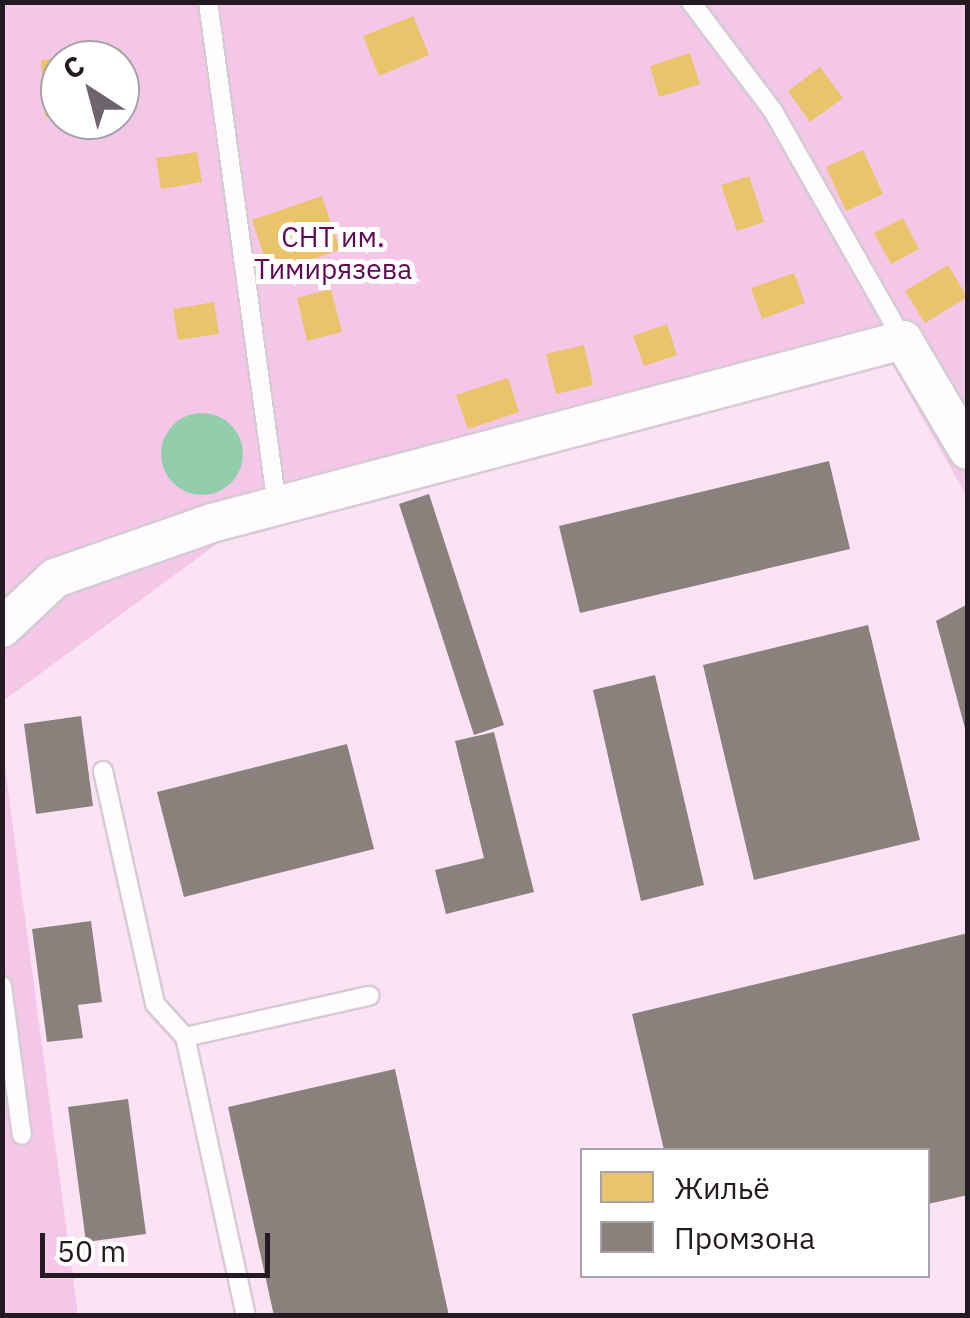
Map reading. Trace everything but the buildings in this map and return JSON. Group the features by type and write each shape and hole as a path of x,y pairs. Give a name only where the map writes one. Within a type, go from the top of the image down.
{"street":[{"path":"2,628 55,578 277,506 904,340 968,450"}],"lane":[{"path":"208,2 277,506"},
{"path":"690,2 772,111 904,340"},
{"path":"103,771 154,1004 185,1037 246,1316"},
{"path":"2,986 22,1135"},
{"path":"185,1037 369,996"}],"shaded area":[{"path":"893,363 967,497 967,1315 78,1315 3,752 2,701 221,541"},
{"path":"202,413 218,416 231,425 240,438 240,470 231,483 218,492 202,495 186,492 173,483 164,470 161,454 164,438 173,425 186,416"}],"green space":[{"name":"СНТ им. Тимирязева","path":"3,3 967,3 967,497 892,364 221,541 3,701"},
{"path":"3,752 78,1315 3,1315"}]}
